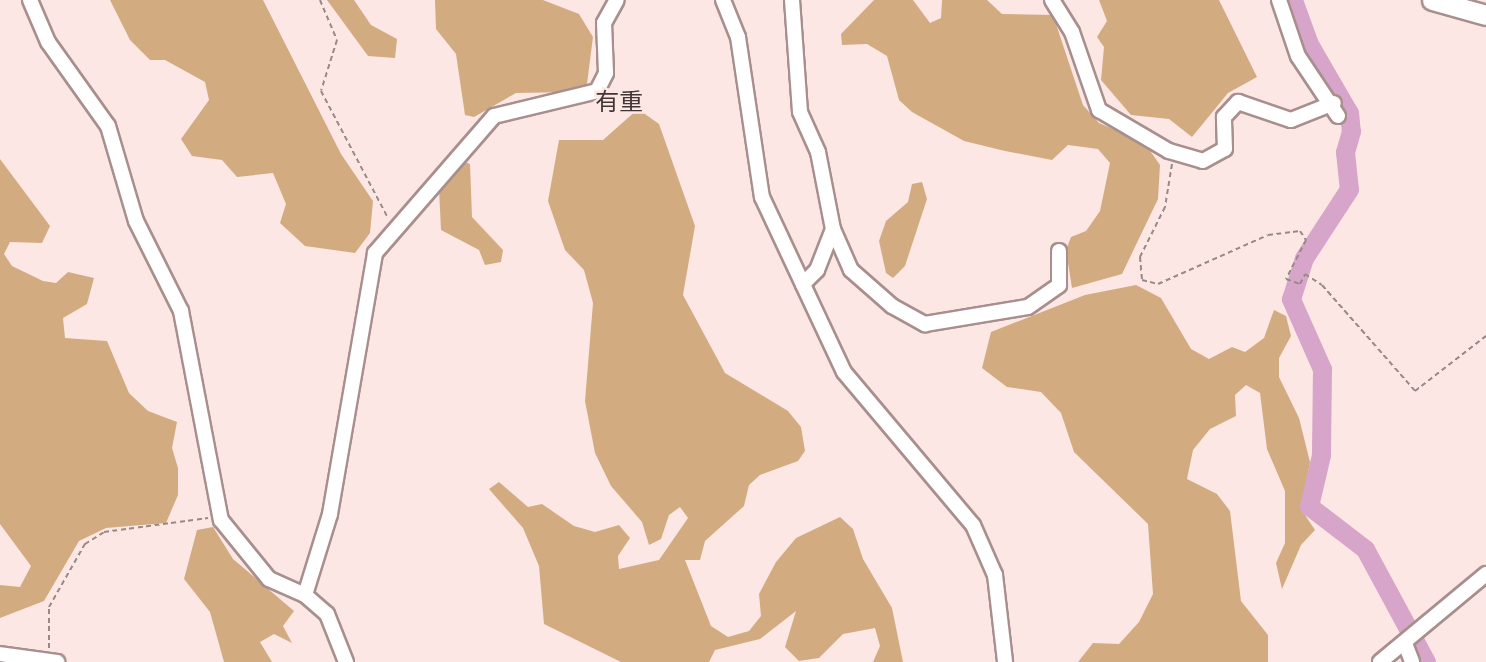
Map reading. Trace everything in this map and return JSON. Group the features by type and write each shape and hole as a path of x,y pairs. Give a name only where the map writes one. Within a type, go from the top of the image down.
{"main road":[{"path":"1432,0 1486,15"}],"street":[{"path":"30,0 48,42 108,126 136,221 181,311 218,513 260,571 305,595 327,614 346,662"},
{"path":"305,595 330,514 358,366 367,273 394,228 494,116 597,91 606,73 604,23 617,0"},
{"path":"723,0 738,37 758,183 844,372 973,526 995,575 1004,662"},
{"path":"792,0 800,112 818,152 833,229 850,270 892,306 925,324 1028,307 1059,285 1059,251"},
{"path":"1052,0 1072,32 1099,110 1170,151 1203,161 1224,149 1224,117 1237,102 1291,120 1336,109 1298,56 1279,0"},
{"path":"803,284 817,270 833,229"},
{"path":"1380,662 1412,641 1486,574"},
{"path":"1412,641 1412,662"},
{"path":"0,654 51,661"}],"path":[{"path":"320,0 337,40 321,91 394,228"},
{"path":"1170,151 1169,195 1140,257 1142,280 1158,284 1268,235 1300,231 1306,240 1286,279 1300,284 1305,274 1322,285 1415,391 1486,336"},
{"path":"51,661 49,607 85,544 104,532 171,526 218,513"}],"shaded area":[{"path":"110,0 263,0 341,154 373,201 370,233 355,253 305,246 280,223 286,204 273,173 237,177 222,160 192,156 181,139 209,100 205,82 165,60 150,60 130,40"},
{"path":"327,0 354,0 371,25 397,39 395,58 368,56"},
{"path":"435,0 543,0 579,14 593,37 587,84 572,92 516,93 474,117 465,115 456,54 436,29"},
{"path":"874,0 913,0 930,23 941,18 942,0 987,0 1002,14 1053,15 1083,105 1099,123 1144,142 1160,165 1158,199 1122,274 1072,288 1066,250 1071,237 1086,231 1100,211 1110,163 1098,149 1068,145 1052,160 1005,151 964,141 912,112 899,100 887,56 867,44 842,45 841,34"},
{"path":"1099,0 1219,0 1257,77 1228,93 1192,137 1169,119 1131,115 1101,80 1104,47 1097,37 1107,21"},
{"path":"638,109 659,124 695,226 683,295 725,373 788,411 801,427 805,451 798,461 760,475 749,485 744,506 705,541 700,560 685,560 711,626 728,637 749,631 761,616 759,594 776,562 796,538 840,517 853,529 863,559 892,608 903,662 873,662 880,646 875,628 843,634 819,658 799,661 785,647 796,611 760,639 715,650 709,662 621,662 544,624 539,566 523,528 489,489 499,482 528,507 542,504 574,526 595,532 619,525 630,538 618,556 619,569 659,560 688,518 680,507 669,515 661,539 649,545 642,522 611,486 595,453 585,401 593,303 584,270 565,250 548,201 559,140 603,140"},
{"path":"0,159 50,226 42,243 10,242 4,254 12,266 43,281 56,283 68,272 94,278 87,304 63,318 65,338 107,341 129,393 148,411 177,422 172,448 178,468 178,495 166,523 106,528 79,541 44,601 0,618 0,585 20,587 31,566 0,524"},
{"path":"460,160 470,164 472,217 503,250 501,262 485,265 479,250 441,230 439,189"},
{"path":"922,182 927,199 905,266 893,278 886,273 879,241 886,221 908,202 912,184"},
{"path":"1136,285 1161,298 1191,349 1209,359 1232,347 1245,352 1264,338 1274,310 1286,316 1291,336 1279,358 1279,377 1299,418 1310,462 1301,509 1315,530 1301,545 1282,589 1276,563 1285,543 1285,491 1267,449 1260,393 1246,385 1235,395 1236,416 1210,429 1193,450 1187,479 1217,494 1230,511 1241,601 1268,635 1268,662 1078,662 1093,643 1119,644 1139,622 1153,594 1148,524 1074,452 1061,413 1041,392 1007,387 982,368 991,332 1085,295"},
{"path":"213,527 233,559 294,611 283,626 292,643 274,634 260,642 272,662 224,662 210,612 184,579 197,530"}],"waterway":[{"path":"1293,0 1309,44 1349,113 1351,131 1345,152 1349,189 1304,258 1291,299 1322,369 1321,455 1309,506 1365,549 1426,662"}],"district":[{"name":"有重","path":"619,102"}]}
